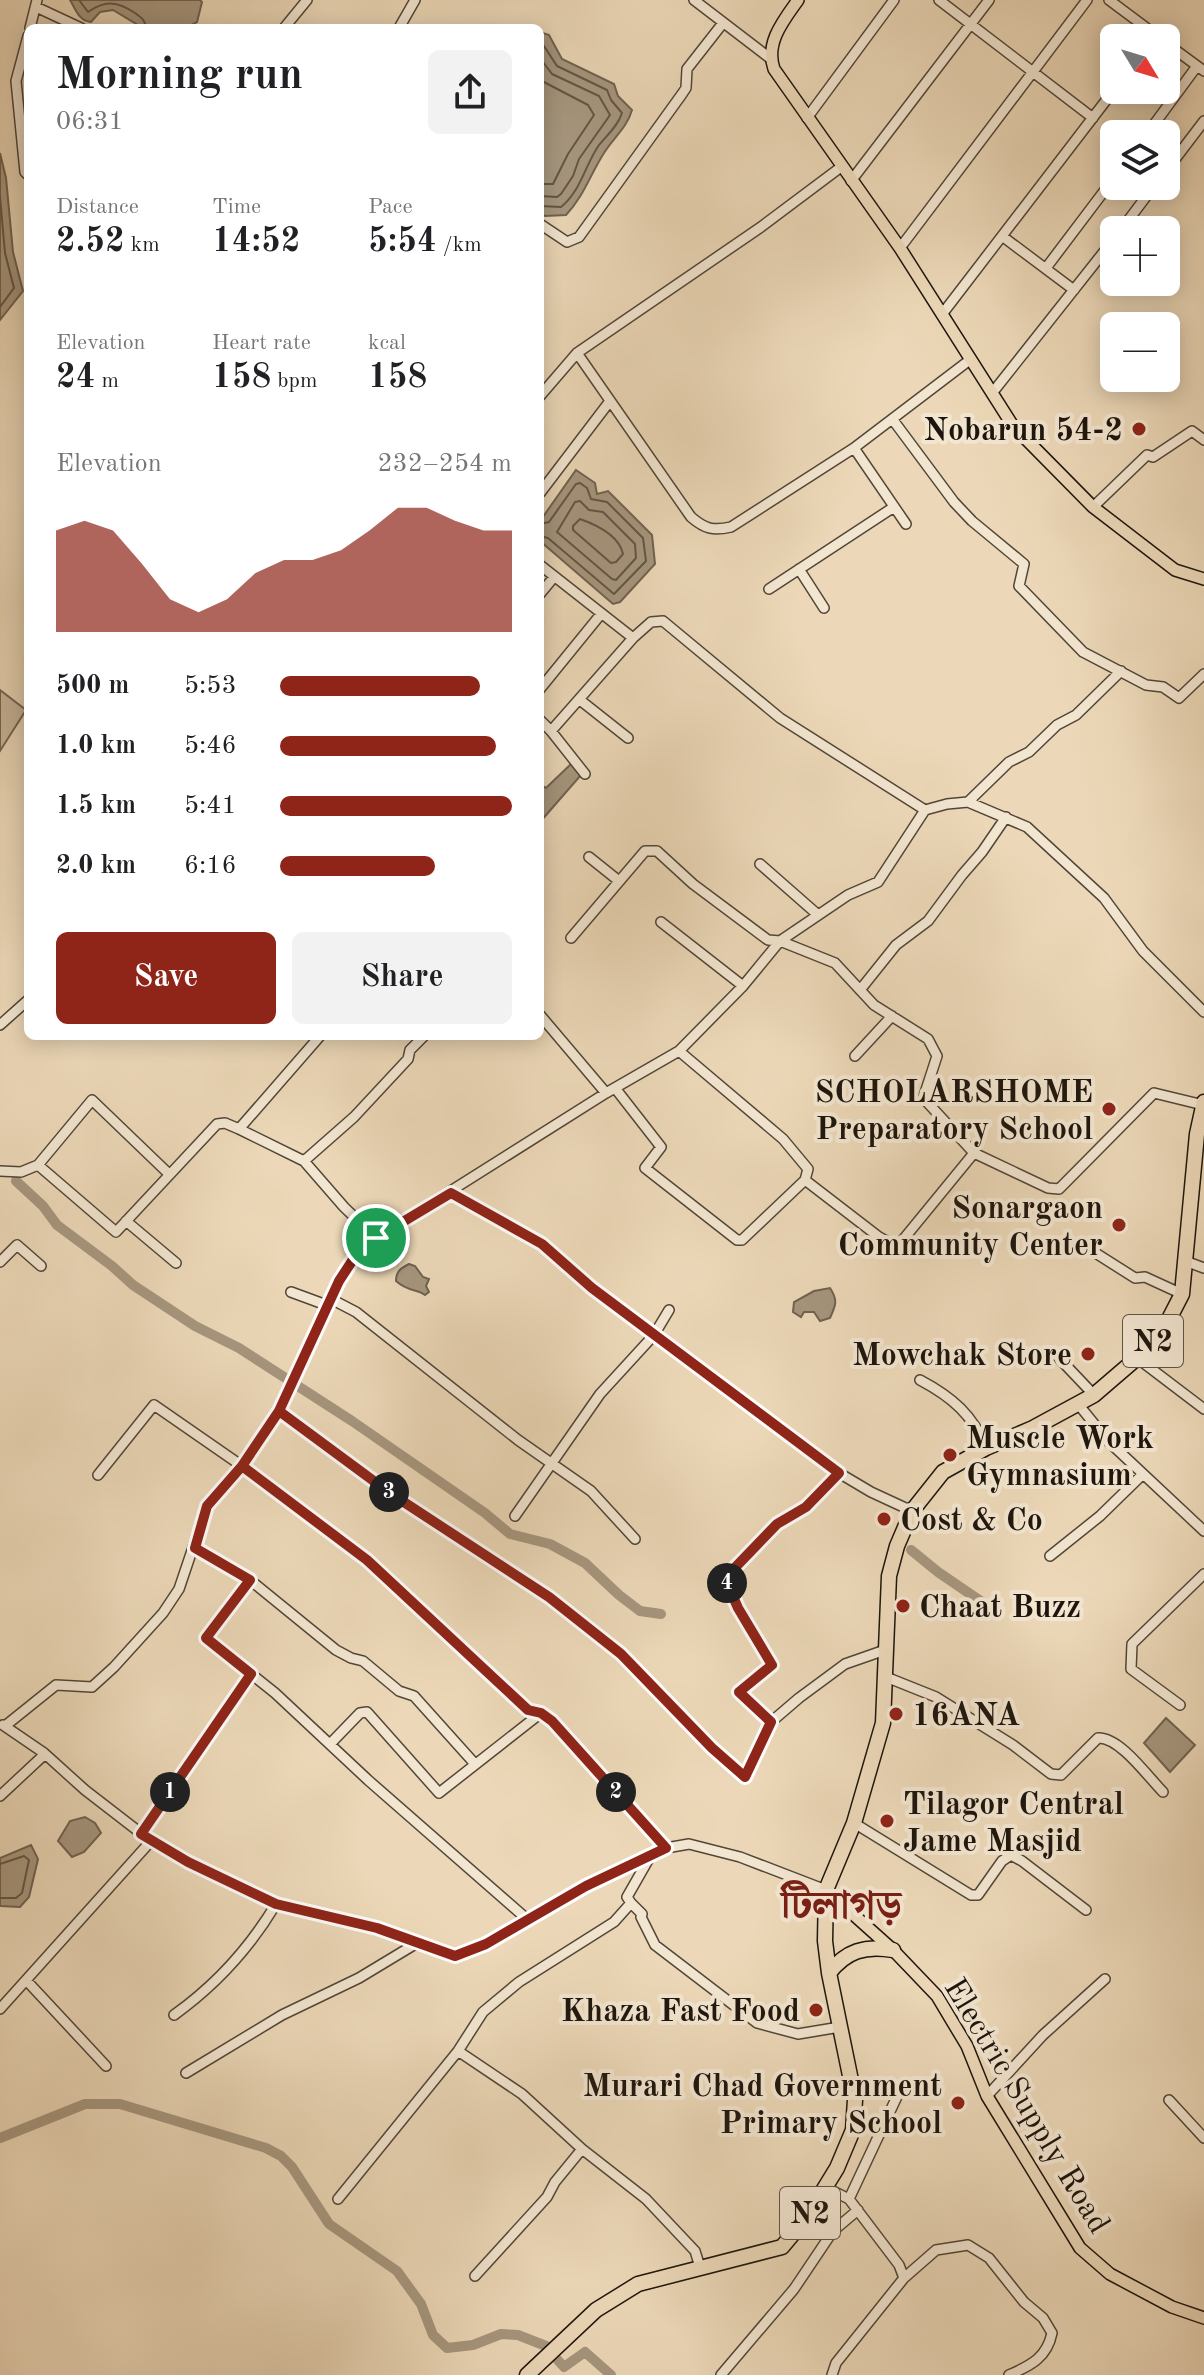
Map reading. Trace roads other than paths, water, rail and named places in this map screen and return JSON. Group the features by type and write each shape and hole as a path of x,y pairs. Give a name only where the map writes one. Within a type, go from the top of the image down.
{"highway":[{"name":"N2","path":"527,2375 596,2310 638,2284 782,2247 807,2217 837,2168 853,2130 855,2100 829,1973 825,1941 826,1890 854,1823 883,1723 889,1576 897,1546 912,1511 943,1472 1094,1395 1137,1358 1165,1327 1182,1294 1204,1103"},
{"path":"829,1973 840,1958 863,1949 893,1950"}],"main road":[{"path":"798,0 779,27 771,59 779,79 900,248 1013,426 1093,507 1175,570 1204,579"},
{"name":"Electric Supply Road","path":"826,1890 893,1950 937,1996 967,2046 987,2096 1080,2248 1110,2274 1172,2307 1204,2318"}],"street":[{"path":"288,24 307,0"},
{"path":"401,24 415,0"},
{"path":"694,0 771,59"},
{"path":"807,118 894,0"},
{"path":"939,0 1093,118"},
{"path":"851,181 989,0"},
{"path":"900,248 1087,0"},
{"path":"1109,0 1140,24"},
{"path":"31,24 36,3 74,24"},
{"path":"544,227 567,242 579,237 682,94 686,88 687,69 723,23"},
{"path":"24,51 16,81 24,162"},
{"path":"1159,120 1201,69 1180,53"},
{"path":"943,313 1104,104"},
{"path":"1180,153 1204,121"},
{"path":"544,391 577,353 761,227 841,167"},
{"path":"1046,268 1100,197"},
{"path":"1002,236 1074,290"},
{"path":"993,392 1100,257"},
{"path":"577,353 691,517 705,529 718,530 731,527 854,448 971,359"},
{"path":"544,488 610,401"},
{"path":"893,420 954,502 1024,564 1019,586 1083,652 1146,685 1163,687 1179,698 1204,674"},
{"path":"1093,507 1147,455 1153,457 1192,431 1204,440"},
{"path":"854,448 906,524"},
{"path":"769,589 894,507"},
{"path":"544,568 633,638"},
{"path":"799,569 824,608"},
{"path":"544,589 554,577"},
{"path":"544,684 601,614"},
{"path":"551,731 633,638 651,622 663,621 780,718 925,810"},
{"path":"968,802 1009,762 1029,752 1057,725 1076,715 1121,671"},
{"path":"580,700 628,738"},
{"path":"544,724 585,774"},
{"path":"826,1890 740,1857 689,1844 666,1848 586,1886 486,1944 455,1956 377,1928 276,1904 151,1841 85,1790 45,1754 2,1724 56,1685 92,1687 114,1667 171,1601 195,1548 207,1506 242,1466 279,1411 354,1258 376,1238 610,1090 679,1051 743,986 780,941 848,895 878,882 925,810 968,802 1027,827 1104,898 1143,951 1204,1012"},
{"path":"860,990 896,945 928,921 1006,817"},
{"path":"571,938 645,851 657,851 693,884 768,940 780,941 835,963 874,1005 928,1039 937,1056 924,1096 926,1101 974,1153 1048,1188 1059,1189 1154,1093 1204,1103"},
{"path":"589,857 619,881"},
{"path":"760,864 817,914"},
{"path":"661,922 743,986"},
{"path":"0,1025 24,1004"},
{"path":"855,1056 892,1016"},
{"path":"544,1019 661,1147 645,1168 737,1240 742,1240 805,1180 808,1169 783,1139 679,1051"},
{"path":"239,1129 317,1040"},
{"path":"304,1161 354,1117 408,1059 410,1050 420,1040"},
{"path":"0,1171 21,1172 38,1165 92,1100 169,1174"},
{"path":"38,1165 116,1232 217,1124 225,1123 304,1161 376,1238"},
{"path":"805,1180 879,1237 897,1247 974,1153"},
{"path":"451,1193 542,1244 592,1288 839,1473 912,1511"},
{"path":"126,1221 176,1263"},
{"path":"0,1262 17,1245 41,1266"},
{"path":"1094,1252 1135,1278 1145,1277 1182,1294"},
{"path":"1185,1261 1204,1268"},
{"path":"291,1292 356,1312 551,1464 591,1491 635,1539"},
{"path":"515,1516 600,1394 654,1335 669,1310"},
{"path":"1058,1357 1094,1395"},
{"path":"1137,1358 1204,1409"},
{"path":"920,1380 958,1404 978,1428 986,1448"},
{"path":"1078,1404 1108,1441 1204,1531"},
{"path":"98,1475 154,1405 242,1466 367,1560 528,1710 541,1713 552,1721 666,1848"},
{"path":"279,1411 390,1493 549,1597 621,1654 745,1777 771,1722 845,1664 885,1650"},
{"path":"771,1722 739,1692 772,1665 738,1608 725,1578 777,1524 806,1507 839,1473"},
{"path":"1050,1556 1100,1516 1143,1474"},
{"path":"195,1548 250,1580 336,1650 363,1661 399,1691 414,1696 475,1764"},
{"path":"1180,1705 1131,1669 1132,1644 1204,1574"},
{"path":"250,1580 206,1638 251,1674 528,1920"},
{"path":"141,1834 251,1674"},
{"path":"886,1677 936,1697 1013,1745 1051,1774 1061,1775 1098,1738 1105,1737 1120,1746 1163,1792"},
{"path":"330,1744 364,1711 436,1792 443,1791 541,1713"},
{"path":"0,1796 45,1754"},
{"path":"854,1823 971,1895 978,1895 1002,1861 1011,1855 1086,1910"},
{"path":"0,2009 151,1841"},
{"path":"651,1855 627,1897 642,1914 655,1945 757,2023 798,2034 840,2027"},
{"path":"338,2199 458,2051 483,2012 519,1982 614,1922 631,1903"},
{"path":"174,2015 232,1966 262,1928 276,1904"},
{"path":"186,2073 282,2015 359,1978 417,1943"},
{"path":"987,2096 1043,2035 1105,1979"},
{"path":"26,1980 106,2066"},
{"path":"458,2051 522,2094 582,2149 646,2199 680,2232 695,2251 700,2267"},
{"path":"849,2199 901,2088"},
{"path":"1169,2100 1204,2138"},
{"path":"475,2276 547,2197 582,2149"},
{"path":"825,2187 849,2199 899,2265 904,2278"},
{"path":"721,2375 794,2289 833,2231 858,2210"},
{"path":"832,2375 836,2363 904,2278 936,2250 968,2245 989,2258 1024,2302 1043,2318 1052,2333 1049,2350 1033,2364 1009,2375"}],"water":[{"path":"70,0 202,2 197,22 193,24 136,24 113,10 100,12 91,22 78,14"},
{"path":"544,33 549,35 562,59 614,84 618,96 632,110 572,208 566,215 545,216"},
{"path":"0,153 6,178 13,252 23,291 0,320"},
{"path":"576,470 595,483 597,494 608,491 652,535 655,564 620,602 613,604 544,544 544,515"},
{"path":"571,764 581,775 544,817 544,787"},
{"path":"409,1264 429,1279 426,1286 429,1292 425,1295 396,1281 400,1270"},
{"path":"830,1288 835,1303 830,1318 820,1321 814,1312 804,1312 801,1317 793,1312 794,1302 814,1291"},
{"path":"1166,1718 1195,1745 1170,1772 1144,1743"},
{"path":"85,1817 95,1823 101,1833 84,1852 72,1857 58,1841 70,1821"},
{"path":"31,1845 38,1859 29,1897 20,1907 0,1906 0,1858"}],"waterway":[{"path":"16,1181 43,1206 57,1225 133,1285 195,1326 239,1348 352,1421 485,1513 510,1534 550,1544 585,1563 640,1611 661,1614"},
{"path":"911,1550 998,1613"},
{"path":"0,2138 85,2104 120,2104 266,2148 292,2167 329,2224 397,2271 421,2304 433,2335 447,2348 473,2345 501,2334 518,2335 546,2346"},
{"path":"554,2356 564,2367 585,2352 611,2375"}],"place":[{"name":"Nobarun 54-2","path":"1139,429"},
{"name":"SCHOLARSHOME Preparatory School","path":"1109,1109"},
{"name":"Sonargaon Community Center","path":"1119,1225"},
{"name":"Mowchak Store","path":"1088,1354"},
{"name":"Muscle Work Gymnasium","path":"950,1455"},
{"name":"Cost & Co","path":"884,1519"},
{"name":"Chaat Buzz","path":"903,1606"},
{"name":"16ANA","path":"896,1714"},
{"name":"Tilagor Central Jame Masjid","path":"887,1821"},
{"name":"Khaza Fast Food","path":"816,2010"},
{"name":"Murari Chad Government Primary School","path":"958,2103"}],"district":[{"name":"টিলাগড়","path":"841,1904"}]}
